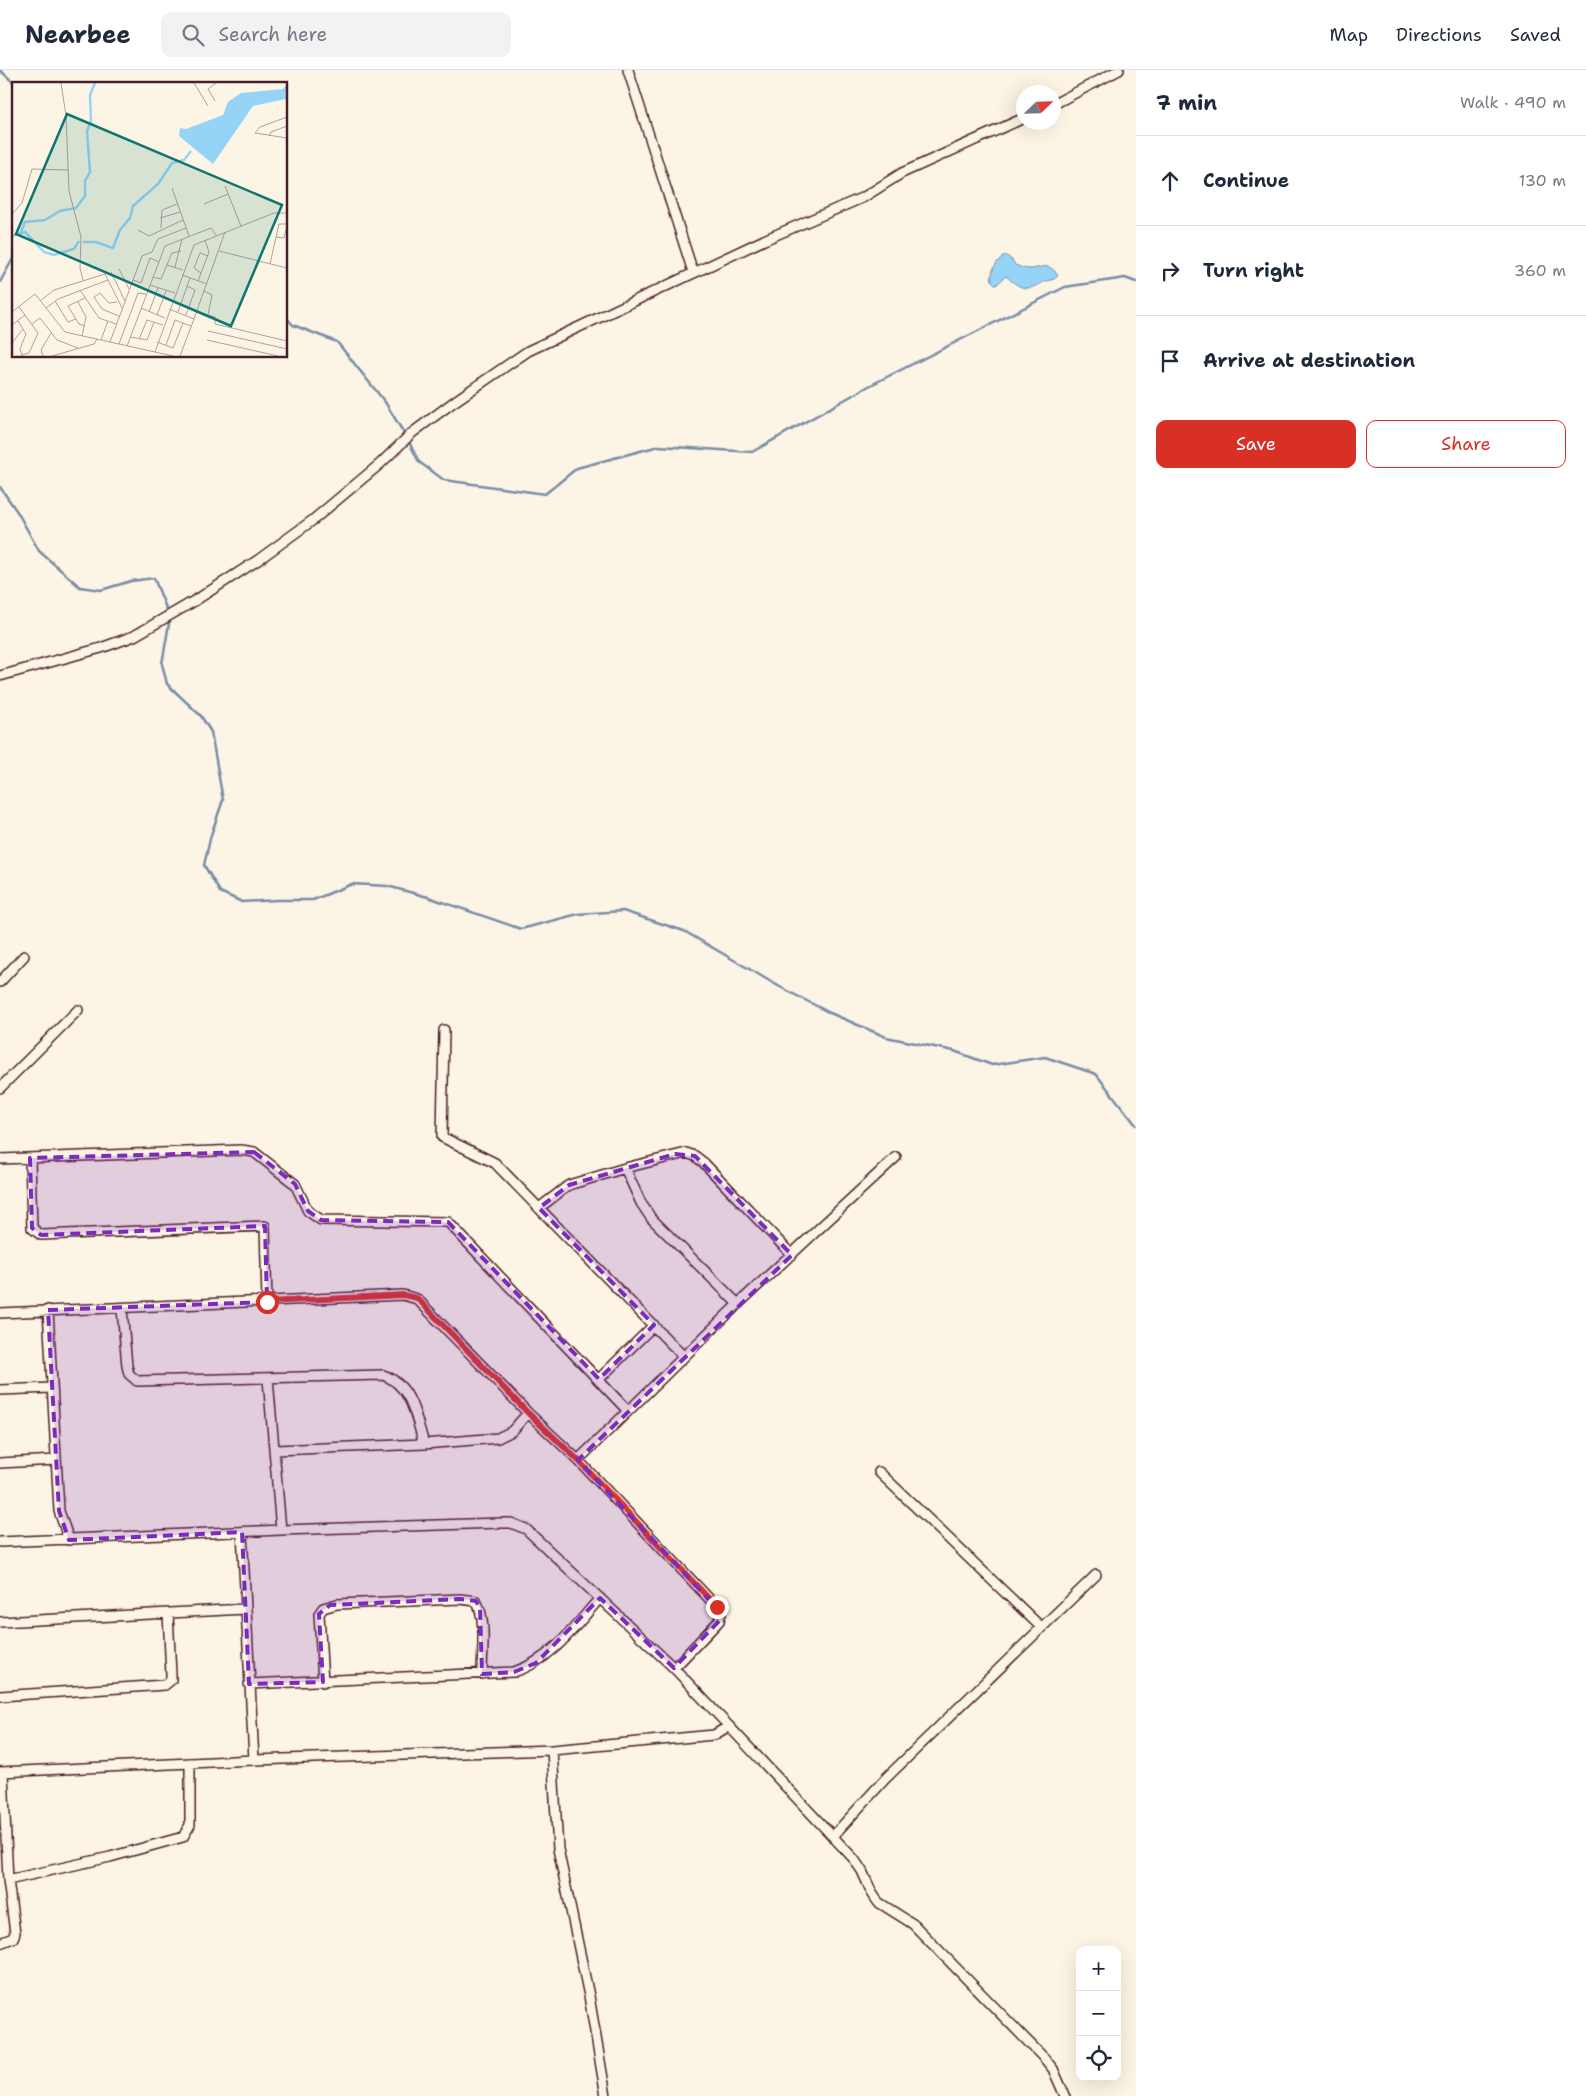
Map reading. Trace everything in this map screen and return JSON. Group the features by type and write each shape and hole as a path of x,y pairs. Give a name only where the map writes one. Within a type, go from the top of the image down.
{"street":[{"path":"628,70 693,272"},
{"path":"1061,100 1119,70"},
{"path":"0,676 101,648 138,634 196,600 258,560 313,520 380,464 401,442 455,401 528,351 693,272 864,197 902,174 1016,122"},
{"path":"0,982 24,956"},
{"path":"0,1088 78,1010"},
{"path":"444,1030 442,1137 495,1163 684,1357"},
{"path":"0,1159 247,1151 254,1152 295,1184 308,1211 322,1220 448,1222 628,1411"},
{"path":"539,1208 569,1185 625,1168 686,1153 695,1156 792,1255"},
{"path":"578,1460 738,1304 896,1157"},
{"path":"30,1158 32,1228 41,1235 265,1226 267,1302"},
{"path":"625,1168 641,1203 651,1218 738,1304"},
{"path":"0,1312 403,1295 417,1298 528,1413 578,1460 660,1545 719,1610 721,1617 719,1621 674,1668"},
{"path":"122,1308 127,1366 129,1374 137,1381 268,1379 373,1374 392,1378 411,1401 424,1444"},
{"path":"48,1310 59,1511 69,1540"},
{"path":"599,1379 654,1325"},
{"path":"268,1379 281,1530"},
{"path":"0,1390 52,1388"},
{"path":"275,1450 424,1444 502,1436 512,1431 528,1413"},
{"path":"0,1463 56,1460"},
{"path":"879,1472 1042,1628"},
{"path":"0,1542 281,1530 511,1523 526,1529 674,1668 854,1859 878,1902 913,1924 1044,2058 1053,2068 1065,2096"},
{"path":"242,1532 254,1760"},
{"path":"833,1836 886,1778 1096,1575"},
{"path":"249,1684 514,1672 536,1663 554,1649 600,1598"},
{"path":"323,1682 319,1614 323,1608 330,1605 346,1604 460,1599 476,1601 482,1618 482,1674"},
{"path":"0,1622 245,1609"},
{"path":"0,1696 165,1685 171,1680 168,1613"},
{"path":"0,1943 12,1938 15,1933 8,1880 1,1772 254,1760 552,1750 714,1735 729,1726"},
{"path":"552,1750 558,1849 589,1996 606,2096"},
{"path":"8,1880 110,1857 183,1837 190,1825 190,1763"}],"highlighted area":[{"path":"254,1152 295,1184 308,1211 321,1220 448,1222 599,1379 654,1325 539,1208 569,1185 675,1154 695,1156 792,1255 578,1460 719,1610 719,1621 674,1668 600,1598 536,1663 514,1672 482,1674 480,1608 476,1601 460,1599 330,1605 319,1614 323,1682 249,1684 242,1532 69,1540 59,1511 48,1310 267,1302 265,1226 41,1235 32,1228 30,1158"}],"water":[{"path":"1005,255 1017,266 1030,269 1049,267 1058,276 1028,288 1015,284 1006,276 996,285 992,281 993,270 996,263"}],"waterway":[{"path":"0,70 13,82"},
{"path":"0,282 12,261"},
{"path":"408,440 419,462 444,480 545,494 577,468 659,446 752,452 869,386 1065,287 1125,278 1136,282"},
{"path":"288,319 293,325 337,342 385,402 405,435"},
{"path":"0,487 18,513 39,551 80,587 101,590 131,581 154,578 168,613"},
{"path":"170,618 162,664 167,684 201,716 211,732 223,800 211,835 204,865 220,892 242,902 313,900 352,884 387,886 428,897 521,929 578,914 623,911 684,931 780,987 830,1013 886,1037 954,1051 992,1065 1045,1057 1096,1074 1136,1125"}],"route":[{"path":"267,1302 403,1295 417,1298 528,1413 578,1460 717,1607"}]}
